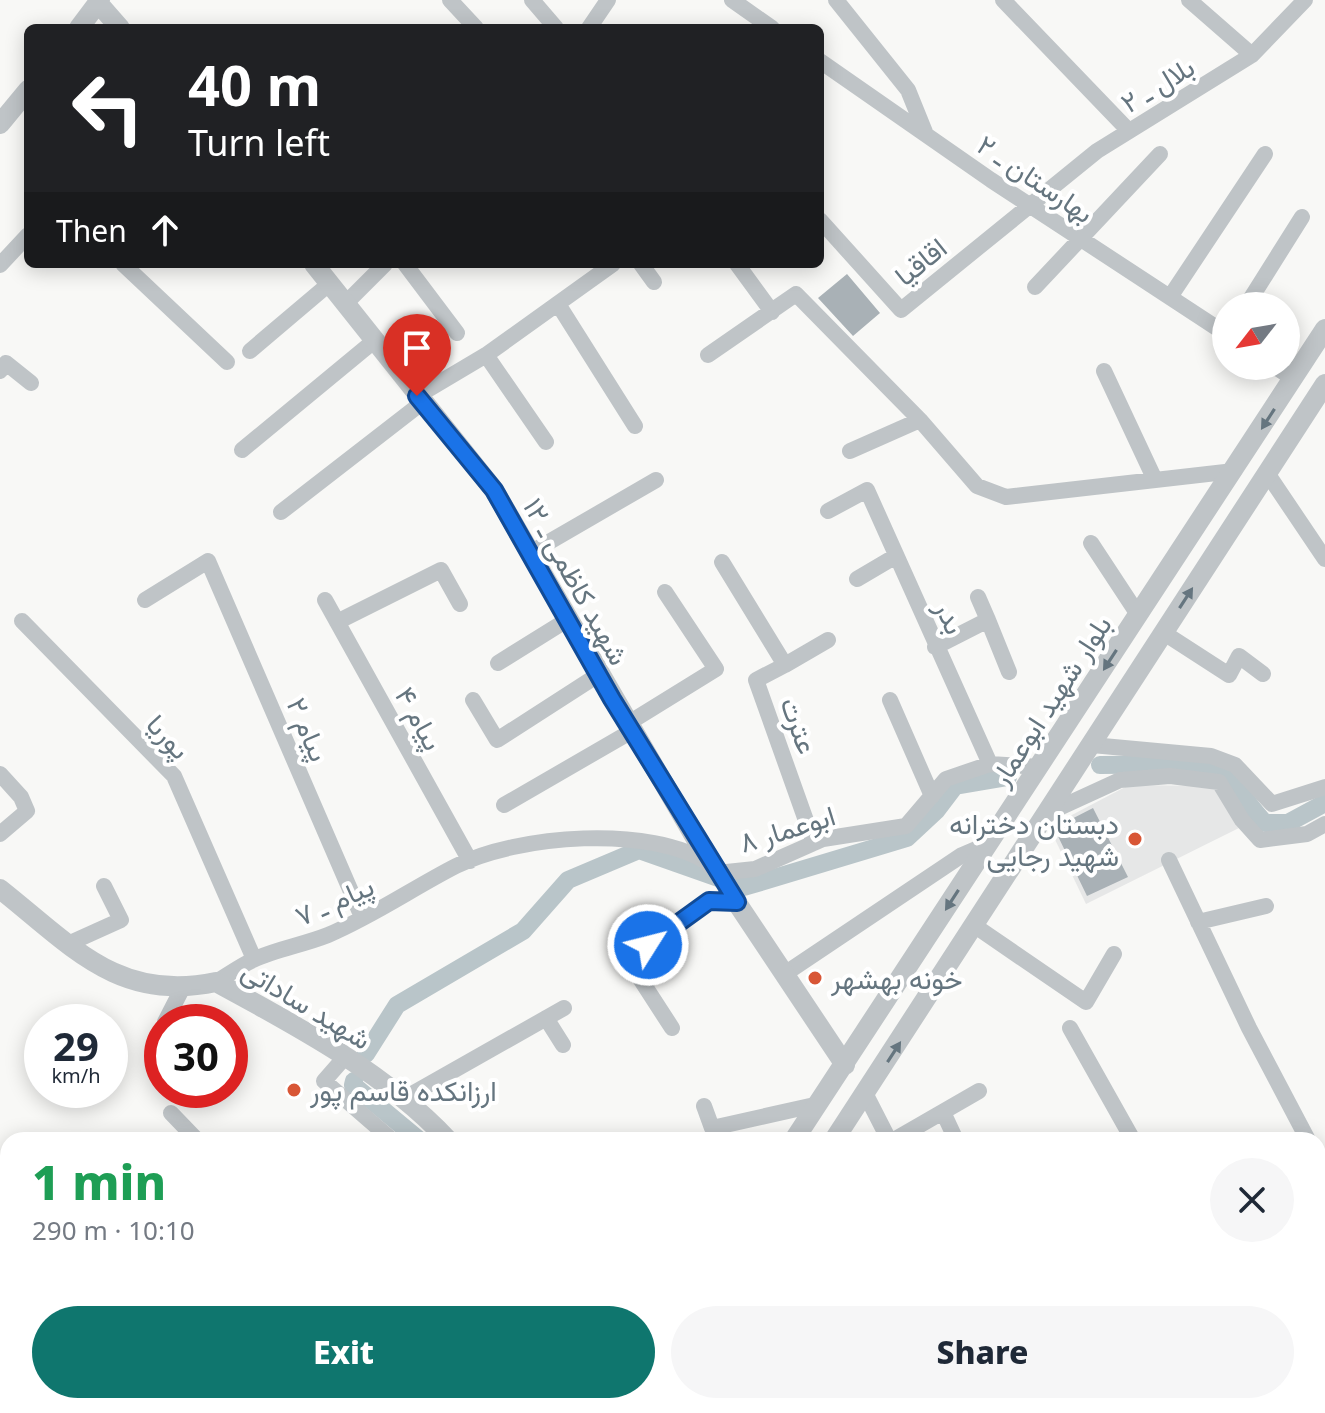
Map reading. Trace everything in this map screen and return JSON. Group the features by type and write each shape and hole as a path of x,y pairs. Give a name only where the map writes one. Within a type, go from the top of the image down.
{"street":[{"path":"450,0 472,24"},
{"path":"532,0 553,24"},
{"path":"592,24 608,0"},
{"path":"732,0 766,24"},
{"path":"836,0 908,90 925,134"},
{"path":"1003,0 1129,131"},
{"path":"1189,0 1252,55"},
{"name":"بلال ـ ۲","path":"1029,205 1097,151 1252,55 1305,0"},
{"path":"82,24 98,1 117,24"},
{"name":"بهارستان ـ ۲","path":"824,64 1029,205 1212,325"},
{"path":"0,124 24,95"},
{"path":"1035,287 1160,154"},
{"path":"1170,297 1265,154"},
{"name":"اقاقیا","path":"824,224 901,310 1029,205"},
{"path":"1255,292 1302,217"},
{"path":"0,265 24,239"},
{"path":"127,268 227,362"},
{"name":"شهید کاظمی ـ ۱۲","path":"317,268 494,490 598,675 714,869"},
{"path":"345,304 381,268"},
{"path":"408,268 457,333"},
{"path":"281,512 420,399 608,268"},
{"path":"644,268 654,282"},
{"path":"740,268 772,312"},
{"path":"250,351 329,284"},
{"path":"708,355 796,294 920,420 977,486 1006,497 1234,471"},
{"path":"558,304 635,426"},
{"name":"بلوار شهید ابوعمار","path":"1300,369 1325,329"},
{"path":"242,450 374,341"},
{"path":"486,355 546,442"},
{"path":"0,371 6,363 31,383"},
{"path":"1104,371 1155,480"},
{"name":"بلوار شهید ابوعمار","path":"800,1132 1293,380"},
{"path":"840,1132 1325,384"},
{"path":"850,451 920,420"},
{"path":"1267,473 1325,559"},
{"path":"530,553 656,480"},
{"name":"بدر","path":"828,511 867,490 990,764"},
{"path":"1091,543 1139,616"},
{"path":"857,579 896,556"},
{"name":"پیام ۲","path":"145,600 208,561 362,917"},
{"name":"عترت","path":"722,562 785,665 756,680 814,843"},
{"path":"337,622 441,570 460,604"},
{"path":"504,805 716,669 665,592"},
{"path":"978,597 1009,672"},
{"name":"پیام ۴","path":"325,600 470,861"},
{"path":"498,663 567,620"},
{"path":"935,647 988,620"},
{"name":"پوریا","path":"22,621 174,776 254,959"},
{"path":"1164,633 1229,675 1239,656 1263,674"},
{"path":"785,665 828,640"},
{"path":"473,700 497,740 598,675"},
{"path":"890,700 932,796"},
{"path":"1092,745 1211,756 1235,765 1272,804 1325,787"},
{"name":"ابوعمار ۸","path":"714,869 755,869 814,843 906,826 946,779 990,764 1040,767"},
{"path":"0,774 21,797 27,811 0,834"},
{"path":"1048,813 1120,780 1170,776 1219,782 1242,820 1260,840 1307,834 1325,824"},
{"name":"پیام ـ ۷","path":"216,982 254,959 329,934 470,861 505,847 556,840 629,840 666,847 714,869"},
{"path":"786,973 962,855 990,843"},
{"path":"1169,860 1304,1132"},
{"path":"714,869 845,1065"},
{"path":"70,943 121,920 104,886"},
{"name":"شهید ساداتی","path":"0,889 109,973 160,988 182,989 216,982 345,1057 405,1098 440,1132"},
{"path":"672,1028 628,960 709,901 734,898"},
{"path":"1198,922 1266,906"},
{"path":"975,926 1086,1002 1114,954"},
{"path":"174,1004 182,989"},
{"path":"405,1098 564,1008"},
{"path":"546,1018 563,1045"},
{"path":"1070,1028 1128,1132"},
{"path":"345,1057 324,1081 383,1132"},
{"path":"907,1132 979,1091"},
{"path":"866,1095 887,1132"},
{"path":"704,1106 712,1128 819,1104"},
{"path":"943,1112 952,1132"},
{"path":"171,1113 189,1132"}],"shaded area":[{"name":"دبستان دخترانه شهید رجایی","path":"1129,785 1214,786 1241,827 1086,904 1049,827"}],"building":[{"path":"847,274 880,313 853,336 818,298"},
{"path":"1093,808 1128,877 1087,896 1054,828"}],"waterway":[{"path":"1100,765 1211,764 1226,776 1265,823 1288,823 1325,803"},
{"path":"366,1054 397,1005 523,931 568,880 639,850 744,887 907,838 936,811 955,786 1008,777"},
{"path":"354,1081 353,1085 409,1132"}],"place":[{"name":"دبستان دخترانه شهید رجایی","path":"1135,839"},
{"name":"خونه بهشهر","path":"815,978"},
{"name":"ارزانکده قاسم پور","path":"294,1090"}],"route":[{"path":"417,396 494,490 612,699 711,865 737,902 709,901 648,945"}]}
